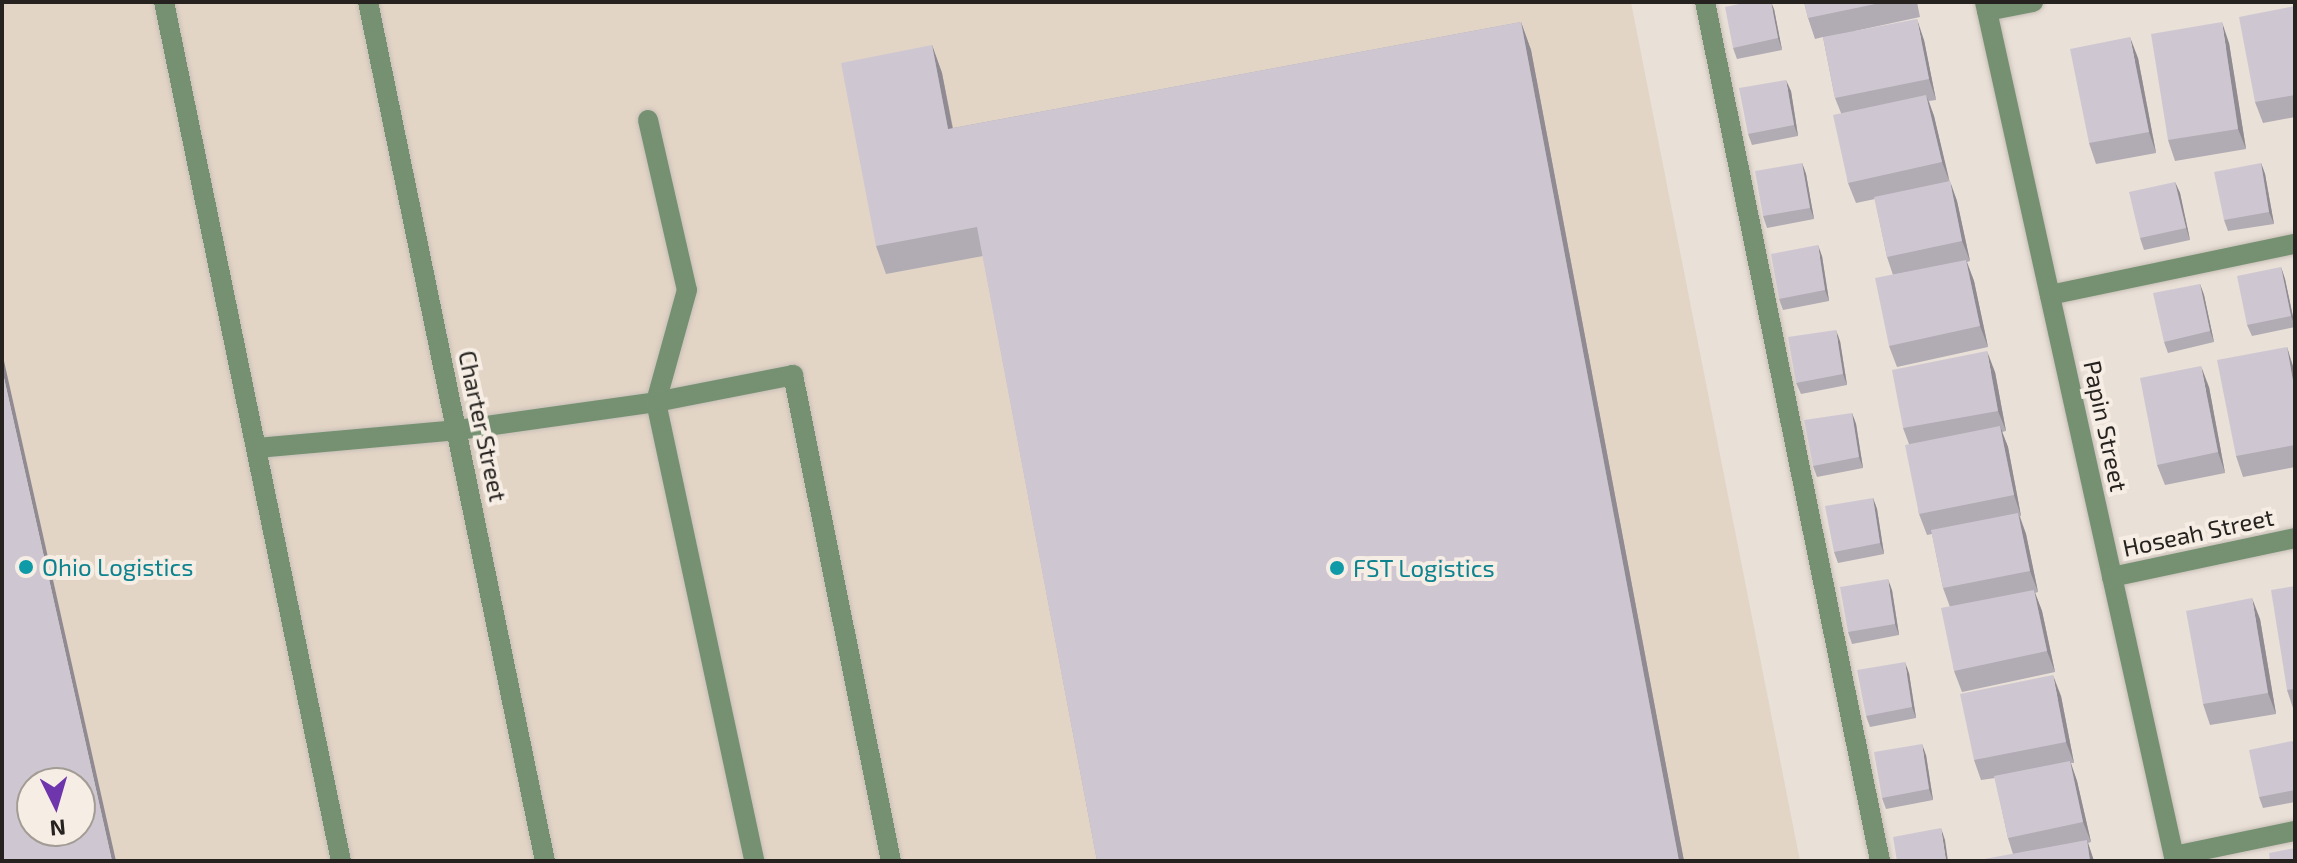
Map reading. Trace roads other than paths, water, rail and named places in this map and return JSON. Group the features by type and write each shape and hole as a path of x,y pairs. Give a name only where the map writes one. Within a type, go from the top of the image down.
{"street":[{"path":"164,2 341,861"},
{"name":"Charter Street","path":"368,2 545,861"},
{"path":"1705,2 1880,861"},
{"path":"1986,6 2033,2"},
{"name":"Papin Street","path":"1986,6 2174,858"},
{"path":"648,120 687,290 656,402 754,861"},
{"path":"2050,295 2295,244"},
{"path":"257,448 458,430 656,402 793,375 891,861"},
{"name":"Hoseah Street","path":"2112,577 2295,538"},
{"path":"2174,858 2295,831"}],"place":[{"name":"Ohio Logistics","path":"26,567"},
{"name":"FST Logistics","path":"1337,568"}]}
